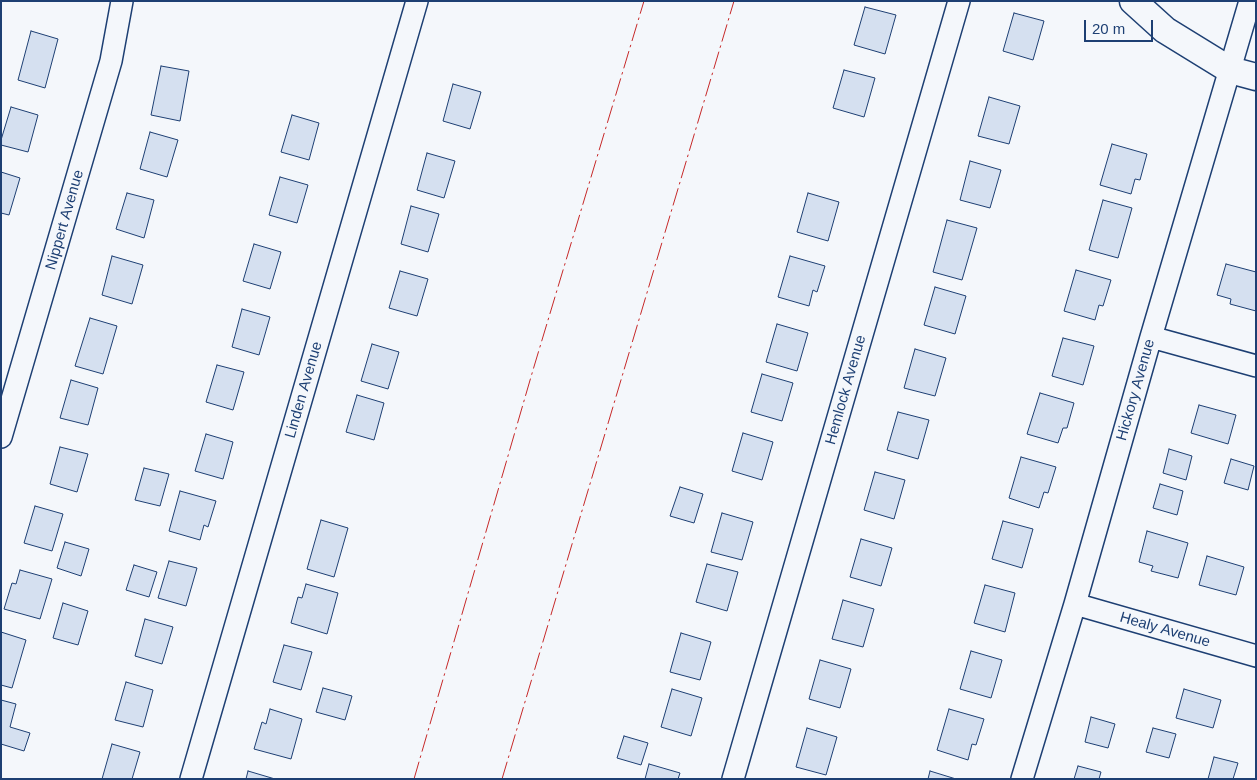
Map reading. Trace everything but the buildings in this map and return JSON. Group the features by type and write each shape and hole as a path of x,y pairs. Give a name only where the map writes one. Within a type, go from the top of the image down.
{"street":[{"name":"Nippert Avenue","path":"1,437 111,61 122,1"},
{"name":"Linden Avenue","path":"191,779 418,1"},
{"name":"Hemlock Avenue","path":"733,779 959,1"},
{"path":"1133,1 1165,30 1230,70 1256,76"},
{"name":"Hickory Avenue","path":"1022,779 1075,604 1250,1"},
{"path":"1151,337 1256,366"},
{"name":"Healy Avenue","path":"1075,604 1256,656"}],"power":[{"path":"414,779 533,370 644,1"},
{"path":"502,779 734,1"}]}
